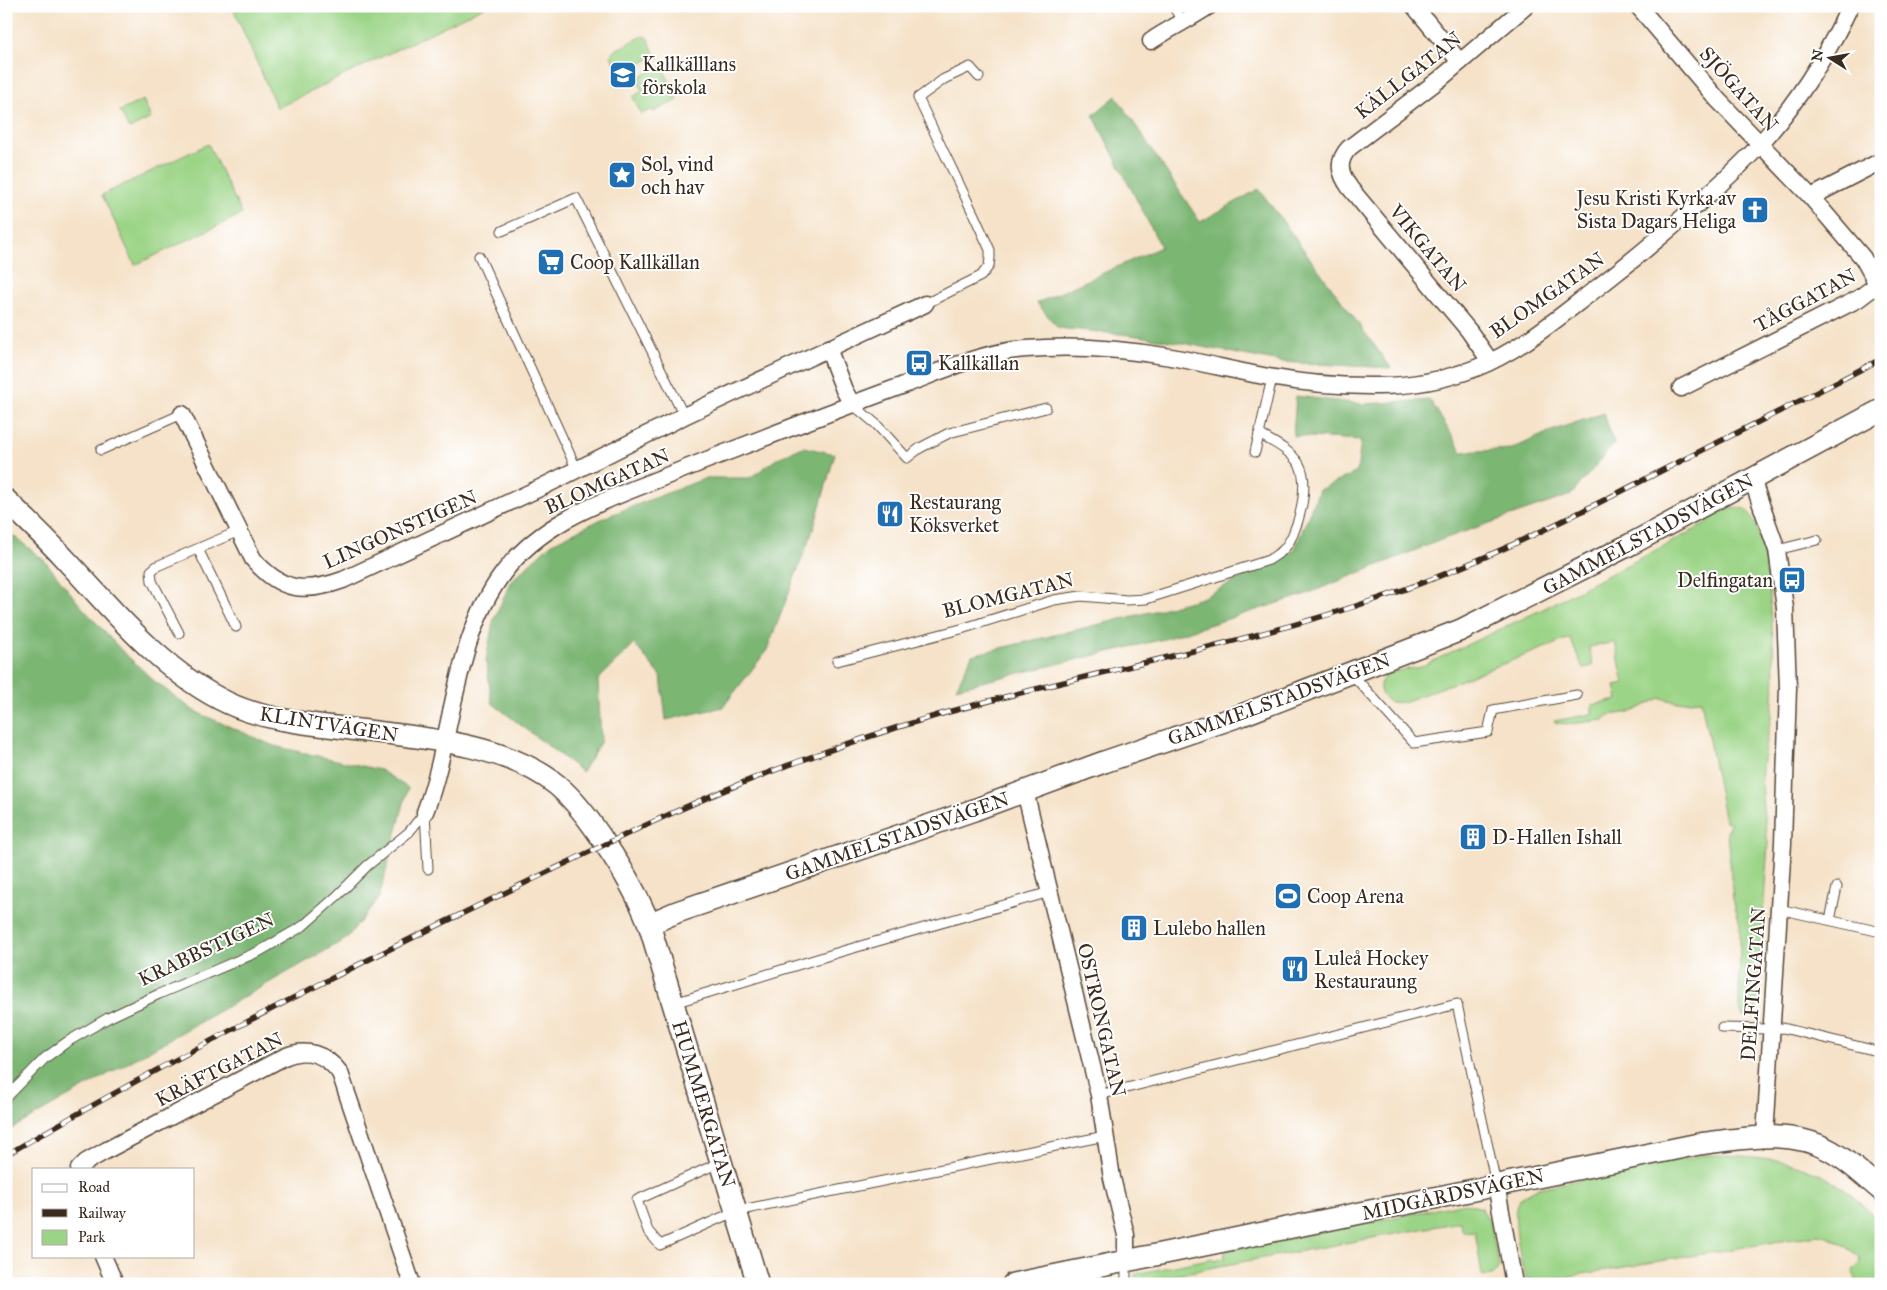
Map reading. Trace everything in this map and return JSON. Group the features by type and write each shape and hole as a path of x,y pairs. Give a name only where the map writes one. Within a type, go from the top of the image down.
{"street":[{"path":"1151,42 1209,6"},
{"path":"1414,6 1460,62"},
{"name":"KÄLLGATAN","path":"1341,160 1350,148 1460,62 1526,6"},
{"name":"SJÖGATAN","path":"1638,6 1718,100 1811,197"},
{"name":"BLOMGATAN","path":"446,742 466,652 477,621 489,594 501,575 526,547 561,522 581,511 969,360 994,353 1022,349 1094,349 1174,358 1272,378 1342,385 1396,386 1443,378 1490,361 1565,313 1630,262 1733,172 1760,144 1793,104 1818,68 1850,6"},
{"name":"VIKGATAN","path":"1341,160 1340,169 1342,177 1350,188 1469,331 1490,361"},
{"path":"1811,197 1881,160"},
{"name":"TÅGGATAN","path":"1681,388 1858,299 1874,287 1876,280 1863,258 1811,197"},
{"name":"LINGONSTIGEN","path":"182,414 253,559 270,576 292,586 321,588 342,580 577,470 822,347 925,304"},
{"path":"822,347 852,404"},
{"name":"GAMMELSTADSVÄGEN","path":"649,924 677,912 1242,715 1461,630 1631,544 1881,410"},
{"name":"DELFINGATAN","path":"1752,479 1777,550 1785,608 1788,688 1783,843 1764,1136"},
{"name":"KLINTVÄGEN","path":"6,500 62,555 108,606 162,658 202,689 227,703 245,711 284,720 446,742 479,749 521,764 550,780 567,794 592,824 625,873 640,900 649,924"},
{"name":"KRABBSTIGEN","path":"425,812 434,788 446,742"},
{"name":"OSTRONGATAN","path":"1025,791 1098,1095 1112,1178 1126,1235 1126,1260"},
{"name":"HUMMERGATAN","path":"649,924 758,1284"},
{"name":"KRÄFTGATAN","path":"80,1168 86,1162 107,1150 284,1057 300,1052 320,1055 333,1063 340,1072 412,1284"},
{"name":"MIDGÅRDSVÄGEN","path":"1013,1284 1496,1184 1699,1144 1764,1136 1800,1139 1829,1150 1853,1166 1881,1190"},
{"path":"1496,1184 1514,1284"},
{"path":"105,1258 115,1284"}],"lane":[{"path":"1173,6 1183,22"},
{"name":"LINGONSTIGEN","path":"925,304 981,276 989,266 990,250 918,98 944,79 970,67 979,77"},
{"path":"502,231 576,198 684,416"},
{"path":"479,256 577,470"},
{"path":"1255,452 1272,378"},
{"path":"852,404 876,424 907,458 920,448 948,433 1046,408"},
{"path":"101,450 182,414"},
{"name":"BLOMGATAN","path":"837,661 961,629 1054,600 1081,596 1127,600 1146,599 1269,560 1282,551 1291,538 1302,500 1304,478 1299,464 1286,451 1259,434"},
{"path":"179,633 152,581 151,571 157,566 239,530"},
{"path":"1777,550 1817,540"},
{"path":"198,549 236,627"},
{"path":"1350,673 1414,743 1488,732 1494,710 1577,694"},
{"path":"425,812 428,869"},
{"name":"KRABBSTIGEN","path":"6,1098 46,1058 67,1042 100,1023 159,994 260,951 303,926 324,909 367,866 409,832 425,812"},
{"path":"1830,920 1837,887"},
{"path":"674,1003 843,951 1050,892"},
{"path":"1779,909 1881,932"},
{"path":"1098,1095 1457,1004 1496,1184"},
{"path":"1722,1028 1783,1028 1881,1052"},
{"path":"721,1162 637,1200 648,1231 660,1245 736,1211 1105,1136"},
{"path":"1126,1260 1126,1284"}],"green space":[{"path":"232,6 486,6 277,108"},
{"path":"643,36 648,38 654,53 652,58 623,72 618,70 611,56 613,51"},
{"path":"662,66 678,100 653,112 651,110 641,114 633,97 642,91 639,77"},
{"path":"1116,96 1200,222 1259,189 1391,368 1280,362 1177,342 1058,328 1037,303 1161,247 1093,115"},
{"path":"143,100 151,118 129,129 120,111"},
{"path":"208,144 242,214 135,265 102,195"},
{"path":"1296,396 1362,404 1430,400 1462,452 1512,449 1551,431 1604,413 1614,444 1571,495 1446,538 1304,595 1164,639 956,688 972,655 1202,598 1294,551 1319,490 1357,472 1361,440 1293,436"},
{"path":"803,447 835,454 814,527 767,650 723,707 666,720 661,676 634,644 598,680 601,741 582,772 492,703 486,660 493,622 511,581 552,543 608,516 706,478 750,478 778,458"},
{"path":"1736,508 1746,510 1756,527 1767,574 1773,632 1774,683 1762,776 1763,805 1768,843 1756,1016 1743,1016 1739,1008 1740,924 1733,899 1727,832 1730,823 1725,821 1701,700 1677,702 1660,698 1632,712 1609,715 1604,720 1570,724 1557,723 1554,721 1592,714 1592,705 1618,700 1615,685 1624,683 1615,642 1589,647 1593,666 1583,668 1570,638 1404,702 1388,701 1380,689 1381,681 1392,673 1418,668 1541,610 1702,526 1720,512"},
{"path":"6,530 45,561 80,605 121,650 153,680 194,711 274,746 380,770 408,788 379,898 346,939 6,1132"},
{"path":"1704,1155 1758,1157 1775,1160 1809,1169 1840,1186 1881,1222 1881,1283 1855,1284 1856,1279 1852,1270 1860,1264 1859,1257 1840,1242 1817,1235 1570,1276 1553,1281 1542,1282 1525,1277 1519,1252 1516,1210 1517,1204 1526,1194 1539,1188"},
{"path":"1466,1203 1481,1208 1490,1221 1499,1266 1495,1274 1482,1275 1475,1231 1463,1232 1460,1222 1214,1267 1141,1283 1135,1282 1135,1274 1213,1258 1214,1261 1225,1258 1224,1252 1226,1251"}],"railway":[{"path":"6,1155 184,1055 305,992 603,846 718,793 821,753 919,721 993,700 1285,627 1416,585 1488,556 1558,523 1881,359"}],"place":[{"name":"Kallkälllans förskola","path":"623,75"},
{"name":"Sol, vind och hav","path":"622,175"},
{"name":"Jesu Kristi Kyrka av Sista Dagars Heliga","path":"1755,210"},
{"name":"Coop Kallkällan","path":"551,262"},
{"name":"Kallkällan","path":"919,363"},
{"name":"Restaurang Köksverket","path":"890,514"},
{"name":"Delfingatan","path":"1792,580"},
{"name":"D-Hallen Ishall","path":"1473,837"},
{"name":"Coop Arena","path":"1288,896"},
{"name":"Lulebo hallen","path":"1134,928"},
{"name":"Luleå Hockey Restauraung","path":"1295,969"}]}
